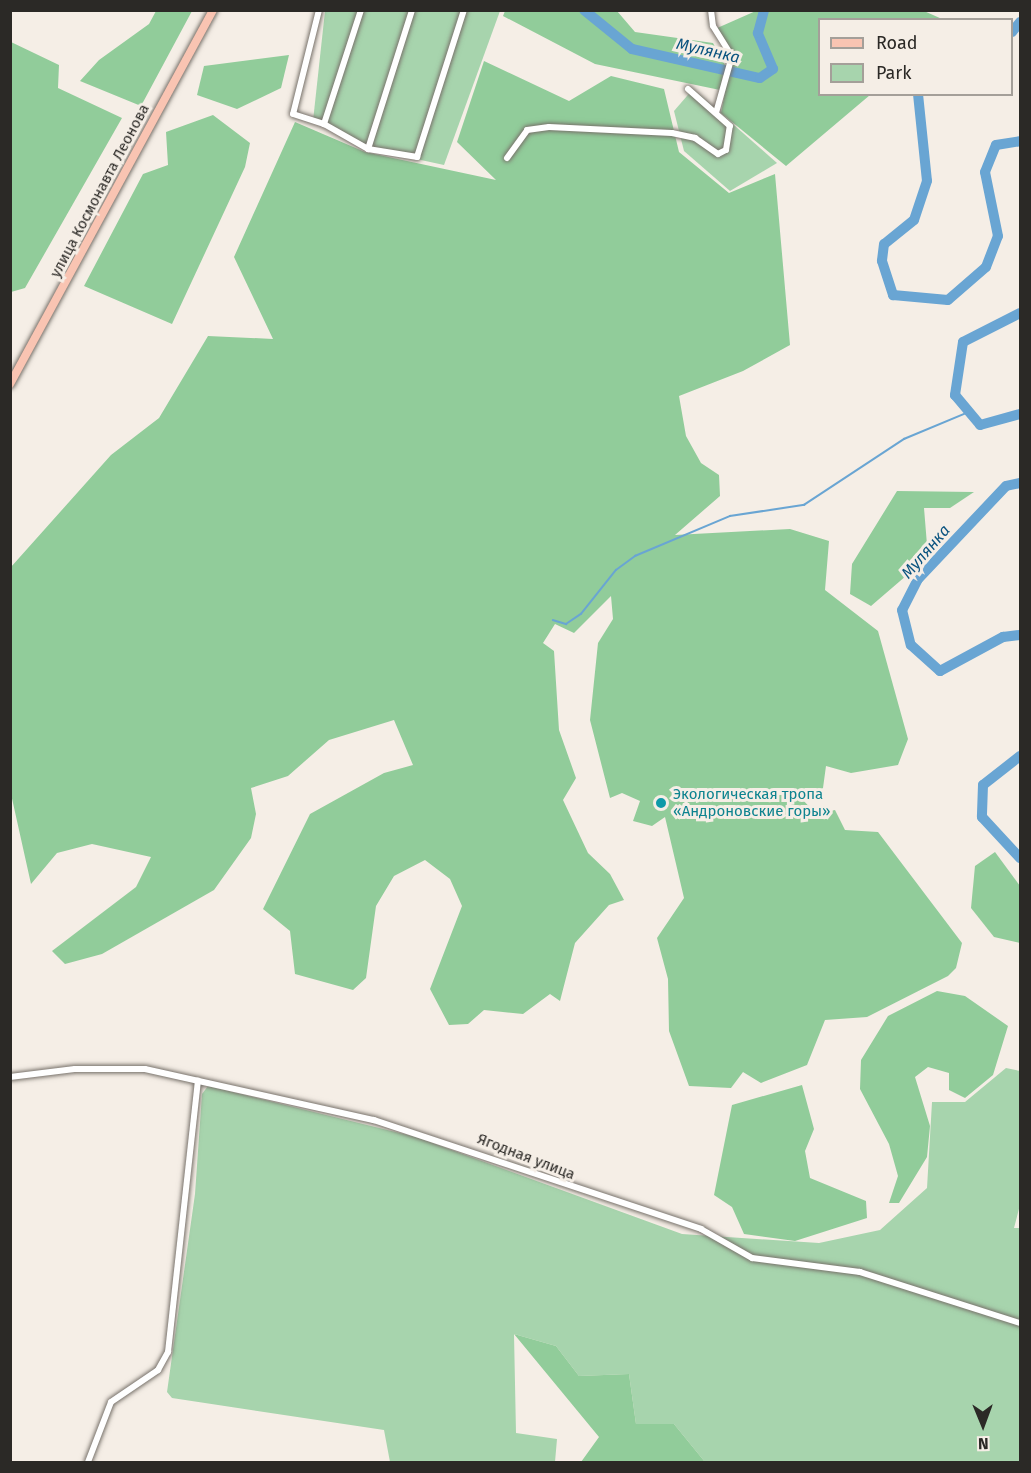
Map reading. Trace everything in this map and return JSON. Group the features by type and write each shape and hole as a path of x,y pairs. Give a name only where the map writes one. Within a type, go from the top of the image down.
{"main road":[{"name":"улица Космонавта Леонова","path":"10,384 213,10"}],"street":[{"path":"319,10 293,114 324,124 368,149 417,157 464,10"},
{"path":"324,124 361,10"},
{"path":"368,149 412,10"},
{"path":"711,10 732,63 716,113"},
{"path":"507,158 527,130 549,127 672,134 695,138 718,154 732,135 716,113 688,89"},
{"name":"Ягодная улица","path":"10,1077 122,1068 198,1081 466,1147 700,1229 752,1258 860,1272 1020,1323"},
{"path":"88,1462 111,1402 165,1362 182,1258 198,1081"}],"green space":[{"path":"758,10 924,11 940,18 818,18 818,96 869,96 786,166 721,113 732,57 715,29"},
{"path":"156,11 192,11 141,106 80,81 99,60 149,24"},
{"path":"325,11 500,11 444,165 384,152 313,121"},
{"path":"505,11 617,11 635,32 713,43 725,65 720,90 595,64 503,16"},
{"path":"11,42 59,65 58,88 122,118 25,288 11,292"},
{"path":"289,55 281,88 237,109 197,95 204,66"},
{"path":"484,61 569,101 611,76 664,89 679,152 729,193 775,174 790,345 743,371 679,396 686,436 701,463 719,475 720,496 675,535 790,529 829,541 825,590 878,631 908,739 898,765 851,773 826,766 823,788 802,799 816,814 835,810 845,830 878,832 962,943 956,968 948,976 867,1017 825,1020 807,1065 761,1083 743,1072 731,1088 689,1086 669,1031 668,979 657,938 684,898 665,817 652,826 633,821 640,801 622,793 610,798 590,720 598,643 613,619 611,596 574,633 555,624 543,643 554,651 559,730 576,778 563,800 588,853 610,874 624,900 609,905 575,943 560,1001 550,994 523,1014 484,1010 468,1024 449,1025 430,989 462,906 450,879 425,860 394,876 376,906 366,978 353,990 295,974 290,931 263,909 310,814 384,773 413,765 394,720 329,740 288,776 251,788 256,814 251,838 214,890 102,954 65,964 52,951 136,887 151,857 92,844 57,853 31,884 11,794 11,567 111,455 159,418 208,336 273,339 234,257 295,122 365,152 496,180 457,142"},
{"path":"693,89 777,163 730,191 684,151 674,111"},
{"path":"213,115 250,143 245,167 172,324 84,286 143,174 168,165 166,132"},
{"path":"897,491 974,492 950,508 924,508 928,557 871,606 850,594 852,564"},
{"path":"995,852 1020,886 1020,943 994,937 971,908 975,866"},
{"path":"937,991 965,996 1008,1026 993,1075 965,1098 949,1090 949,1073 928,1067 915,1077 930,1126 927,1157 899,1203 889,1203 898,1176 889,1144 860,1089 861,1060 888,1016"},
{"path":"1006,1068 1020,1071 1020,1205 1014,1228 1020,1228 1020,1462 705,1462 674,1424 636,1424 629,1374 579,1376 556,1346 514,1334 516,1433 557,1439 555,1462 390,1462 384,1430 172,1398 167,1392 195,1194 202,1094 208,1086 416,1137 682,1234 819,1243 880,1230 927,1188 932,1102 965,1102"},
{"path":"802,1085 814,1129 805,1151 810,1178 866,1201 867,1218 795,1241 744,1234 732,1207 714,1195 732,1105"},
{"path":"514,1334 556,1346 579,1376 629,1374 636,1424 674,1424 705,1462 581,1462 599,1437"}],"waterway":[{"name":"Мулянка","path":"584,10 632,49 760,78 773,69 758,33 764,10"},
{"name":"Мулянка","path":"1013,31 1020,22"},
{"name":"Мулянка","path":"918,96 927,181 914,220 884,244 882,261 893,295 948,300 986,267 998,236 985,172 996,145 1020,141"},
{"name":"Мулянка","path":"1020,313 963,342 955,395 980,425 1020,414"},
{"path":"553,620 566,624 581,614 616,570 635,556 730,516 804,505 904,439 969,412"},
{"name":"Мулянка","path":"1020,483 1006,486 918,579 902,610 911,645 940,671 1003,637 1020,635"},
{"name":"Мулянка","path":"1020,756 983,785 982,817 1020,858"}],"place":[{"name":"Экологическая тропа «Андроновские горы»","path":"661,803"}]}
